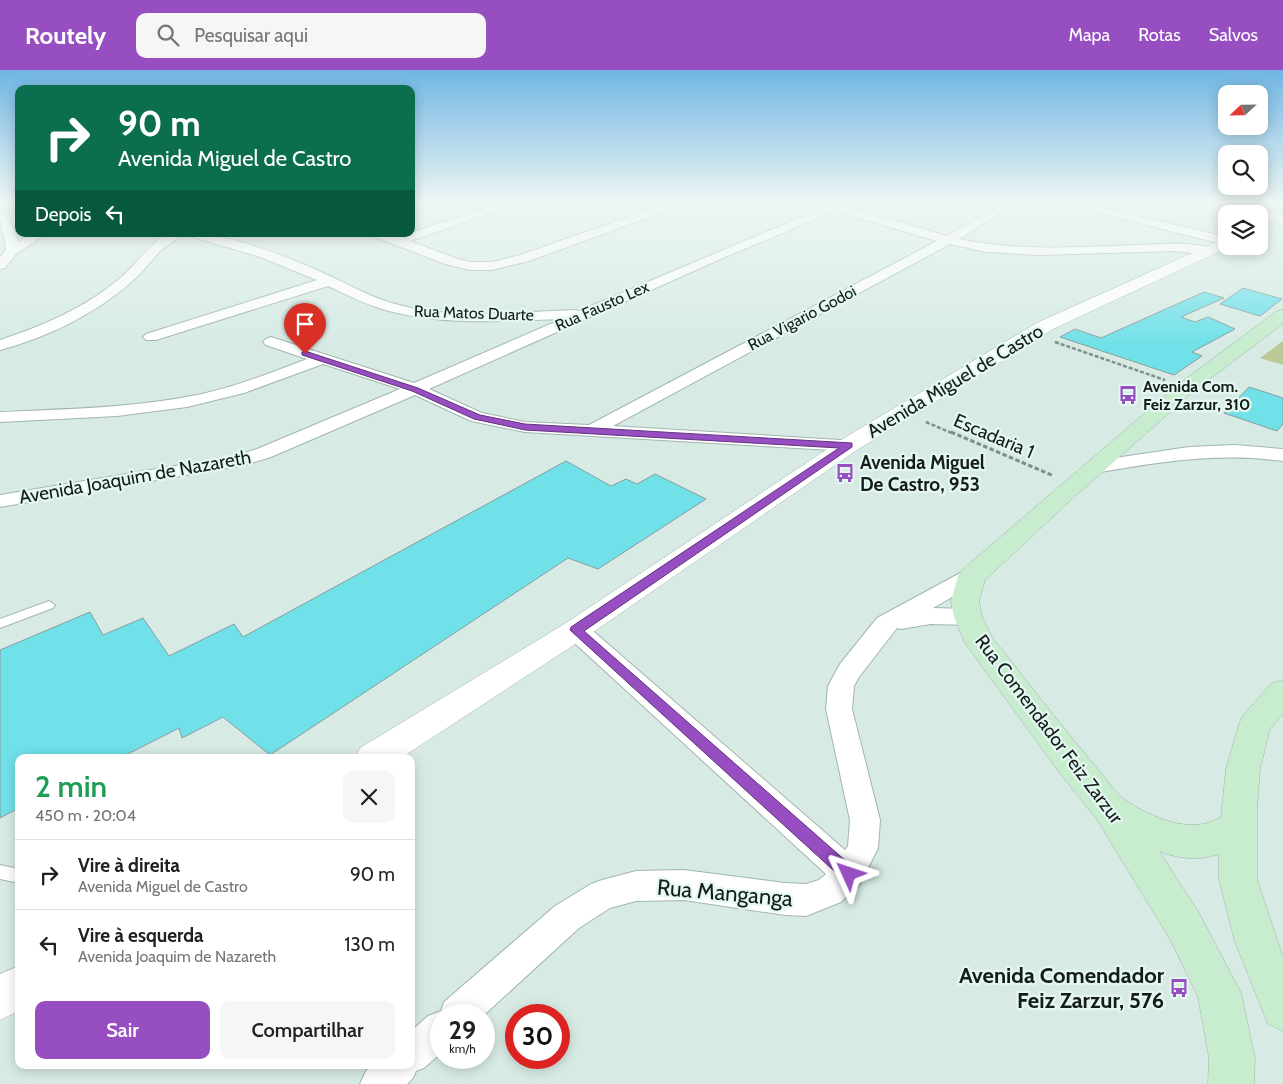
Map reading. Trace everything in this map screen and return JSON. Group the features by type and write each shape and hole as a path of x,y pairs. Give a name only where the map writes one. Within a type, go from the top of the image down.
{"main road":[{"path":"972,576 1187,387 1283,315"},
{"name":"Rua Comendador Feiz Zarzur","path":"972,576 965,601 968,617 980,643 1071,762 1111,810 1185,927 1219,993 1232,1058 1231,1084"},
{"path":"1283,692 1255,724 1243,769 1238,826 1238,879 1256,942 1283,1009"},
{"path":"1111,810 1147,830 1177,841 1198,842 1216,839 1238,826"}],"street":[{"path":"0,265 15,249"},
{"path":"0,345 64,319 111,292 127,279 156,249"},
{"name":"Rua Matos Duarte","path":"247,249 278,259 379,303 403,310 436,314 486,316 585,314"},
{"path":"421,249 460,264 482,267 501,265 546,249"},
{"name":"Rua Fausto Lex","path":"415,390 735,249"},
{"name":"Rua Vigario Godoi","path":"590,431 931,249"},
{"path":"1003,249 1039,251 1084,249"},
{"name":"Avenida Miguel de Castro","path":"378,754 576,630 849,445 903,412 1048,325 1211,249"},
{"path":"151,336 329,281"},
{"path":"270,342 415,390 468,414 501,423 525,427 849,445"},
{"path":"0,417 122,410 189,402 253,383 322,359"},
{"name":"Avenida Joaquim de Nazareth","path":"0,501 238,461 415,390"},
{"path":"1085,476 1195,451 1235,449 1283,456"},
{"name":"Rua Manganga","path":"469,1004 567,916 602,895 636,886 684,885 785,899 806,900 830,892 849,874 863,848 865,820 840,709 841,686 849,671 885,624 972,576"},
{"path":"885,624 931,616 968,617"},
{"path":"576,630 849,874"},
{"path":"0,998 15,989"},
{"path":"415,1052 430,1039"},
{"path":"379,1084 396,1069"}],"lane":[{"path":"0,624 49,605"},
{"path":"0,872 15,875"}],"path":[{"path":"1081,351 1187,387"},
{"name":"Escadaria 1","path":"903,412 1085,476"}],"green space":[{"path":"1283,341 1283,365 1260,358"}],"building":[{"path":"1243,288 1282,299 1260,316 1220,304"},
{"path":"1204,292 1224,298 1181,317 1195,322 1208,317 1235,329 1192,352 1202,356 1174,375 1060,337 1075,329 1101,338"},
{"path":"1249,387 1283,398 1283,424 1277,431 1224,413"},
{"path":"566,461 611,486 626,479 637,484 655,474 706,499 598,569 568,558 272,754 269,754 223,717 182,738 179,728 128,754 15,754 15,810 0,818 0,650 90,612 103,635 143,618 169,656 234,624 243,637"}],"place":[{"name":"Avenida Com. Feiz Zarzur, 310","path":"1128,395"},
{"name":"Avenida Miguel De Castro, 953","path":"845,473"},
{"name":"Avenida Comendador Feiz Zarzur, 576","path":"1179,988"}],"route":[{"path":"305,354 415,390 477,417 501,423 554,430 849,445 576,630 849,874"}]}
